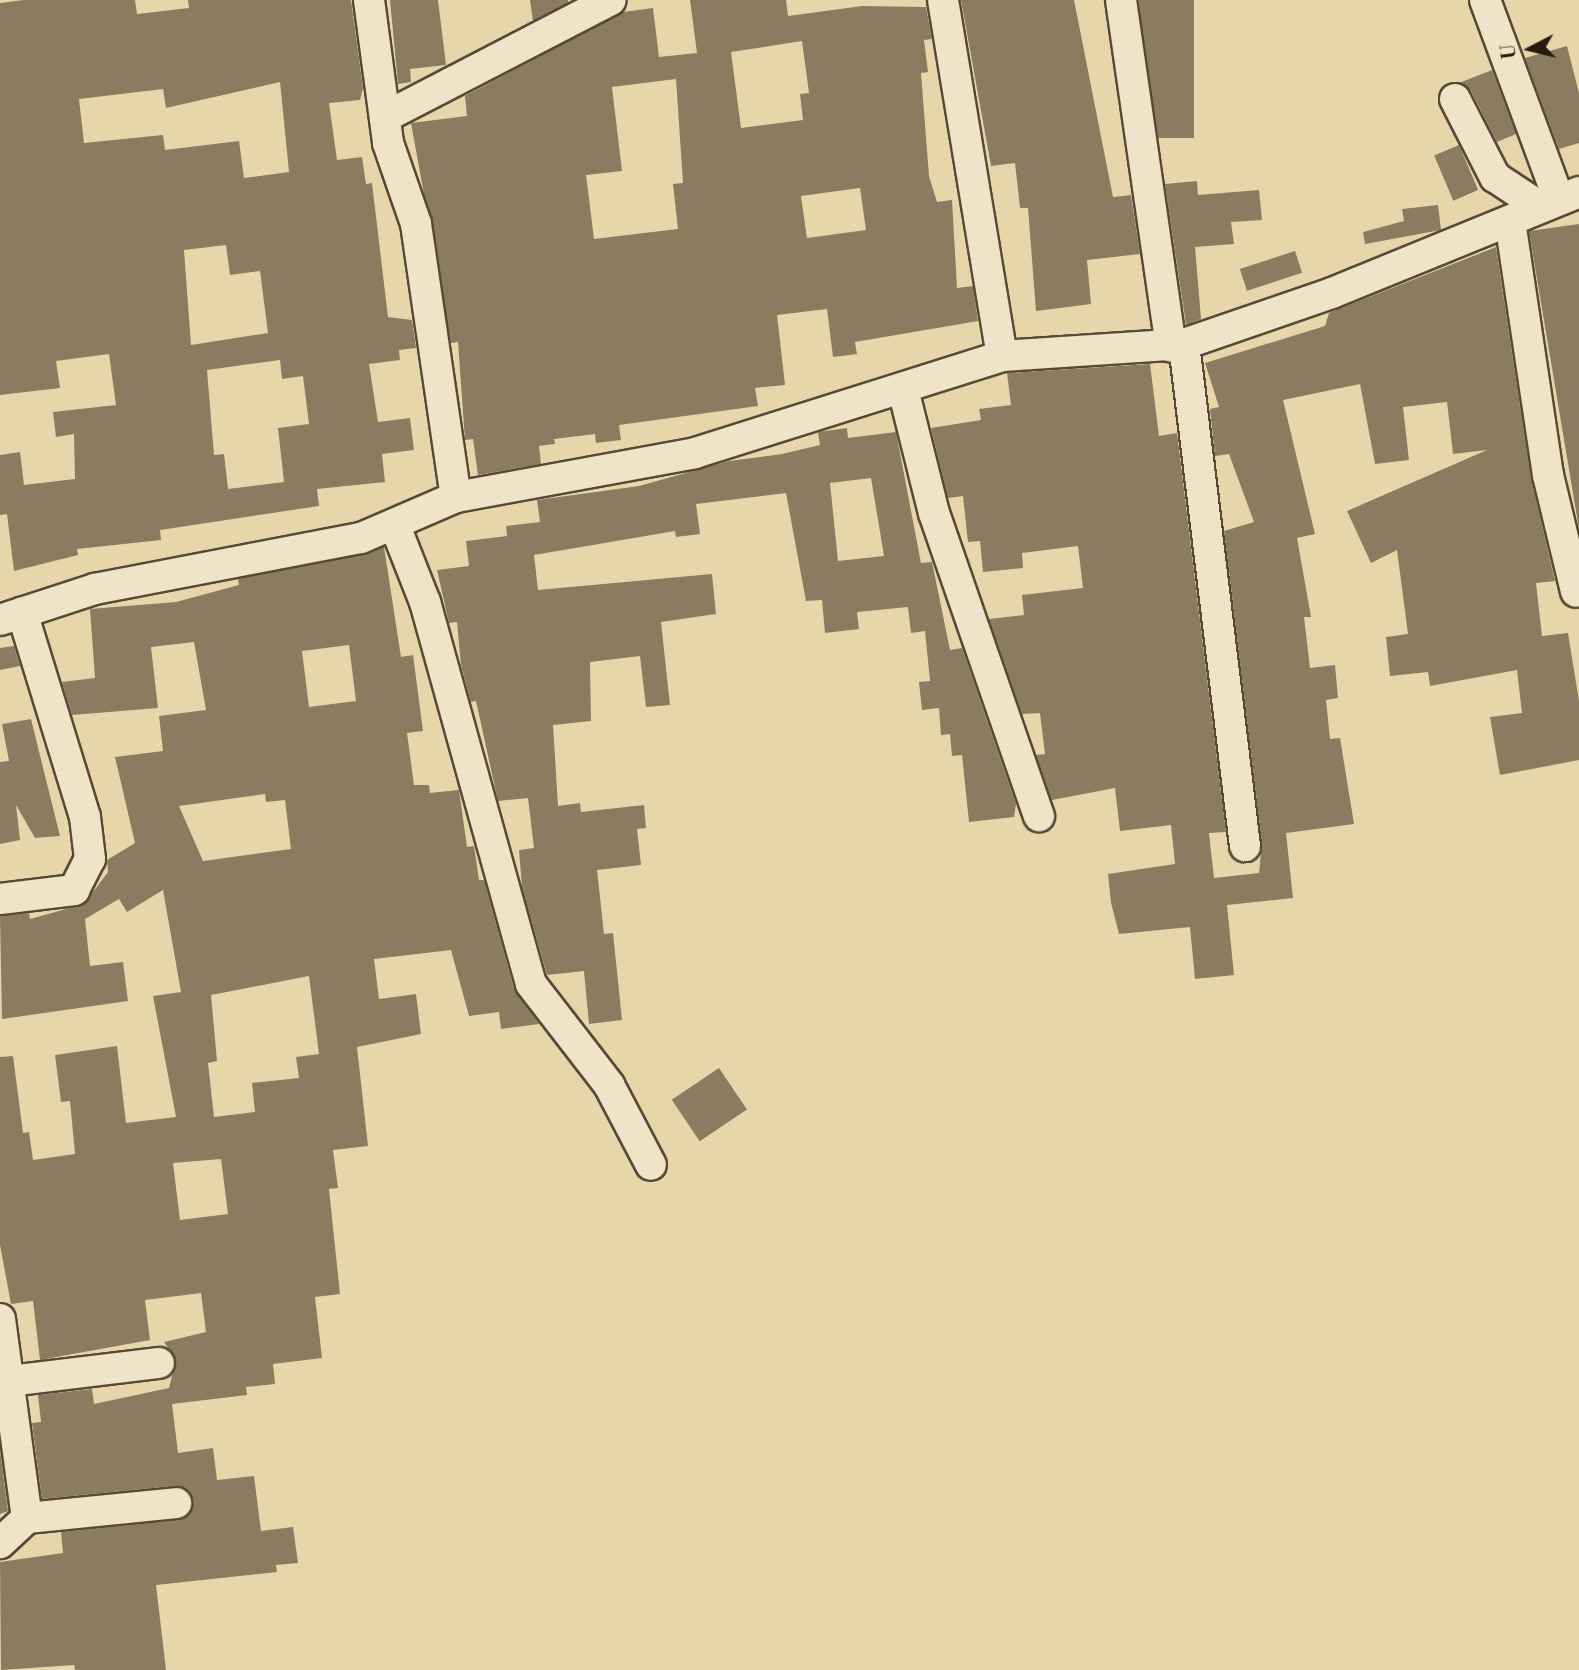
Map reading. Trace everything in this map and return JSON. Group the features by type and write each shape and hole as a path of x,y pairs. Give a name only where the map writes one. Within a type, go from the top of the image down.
{"street":[{"path":"369,0 396,175 416,224 456,497"},
{"path":"385,117 611,0"},
{"path":"943,0 1002,356"},
{"path":"1121,0 1163,347 1245,846"},
{"path":"1485,0 1559,199"},
{"path":"1455,99 1495,177 1559,199"},
{"path":"0,899 74,890 90,859 85,817 11,616 95,589 305,553 399,533 456,497 695,453 903,390 1002,356 1163,347 1510,220 1559,199"},
{"path":"1510,220 1548,475 1576,592"},
{"path":"903,390 934,513 1039,816"},
{"path":"399,533 477,779 531,984 609,1086 651,1166"},
{"path":"0,1320 27,1518"},
{"path":"10,1381 159,1363"},
{"path":"0,1543 27,1518 176,1503"}],"building":[{"path":"24,0 135,0 137,14 189,8 188,0 351,0 363,88 360,100 329,103 337,160 362,157 366,184 372,183 388,317 412,320 416,348 399,350 400,360 369,364 378,422 410,418 414,450 382,454 385,482 317,489 319,506 160,530 161,540 77,549 78,555 14,571 7,514 0,515 0,455 20,452 24,485 75,479 74,434 56,437 53,412 116,405 109,354 56,361 60,388 0,395 0,3","holes":["280,82 289,172 244,178 239,141 165,150 163,135 84,143 79,99 163,89 166,108","226,245 230,275 260,271 268,333 191,345 184,250","280,360 282,379 303,376 309,424 278,428 284,482 228,489 224,454 214,455 207,370"]},
{"path":"390,0 438,0 446,65 410,69 411,82 398,84"},
{"path":"530,0 568,0 568,3 533,21"},
{"path":"690,0 786,0 788,16 862,6 926,7 932,39 924,40 928,72 921,73 929,176 937,202 952,200 957,288 973,286 978,321 855,342 857,354 833,357 827,309 777,315 785,385 755,388 758,406 619,425 621,440 596,443 595,434 554,439 555,444 539,446 541,464 478,475 473,439 465,440 458,342 451,343 411,123 467,116 465,96 623,12 653,8 659,57 697,53","holes":["802,41 809,93 800,94 803,120 741,128 731,52","676,79 683,183 673,184 678,229 594,239 586,175 622,171 612,87","860,188 866,230 807,238 801,196"]},
{"path":"961,0 1074,0 1113,197 1131,195 1140,254 1087,260 1091,304 1036,311 1028,208 1020,208 1015,163 991,166"},
{"path":"1139,0 1194,0 1194,138 1139,138"},
{"path":"1567,46 1579,93 1579,143 1559,149 1525,58"},
{"path":"1492,70 1516,134 1497,142 1471,91 1459,83"},
{"path":"1459,145 1478,190 1453,201 1434,156"},
{"path":"1197,181 1198,195 1259,190 1262,220 1231,222 1234,244 1195,247 1201,319 1186,325 1165,184"},
{"path":"1438,205 1441,230 1365,244 1363,232 1404,221 1402,209"},
{"path":"1579,224 1579,529 1529,231"},
{"path":"1496,247 1531,478 1555,581 1536,583 1542,636 1568,633 1579,701 1579,760 1500,775 1490,717 1522,713 1517,670 1430,686 1428,672 1390,676 1386,637 1408,634 1397,550 1371,563 1347,511 1487,450 1453,454 1447,402 1403,407 1409,460 1375,464 1360,384 1283,400 1315,534 1297,538 1311,617 1304,617 1310,668 1335,665 1338,698 1326,700 1330,739 1340,738 1354,824 1286,833 1293,898 1227,905 1234,975 1195,979 1190,927 1119,934 1111,903 1108,874 1175,864 1171,825 1120,831 1115,788 1052,800 1036,755 1045,754 1040,713 1022,714 989,619 1024,615 1022,595 1083,588 1078,546 1022,553 1023,568 983,572 980,541 968,542 963,496 948,498 931,428 981,420 979,409 1011,405 1007,373 1150,364 1159,436 1177,433 1226,832 1209,833 1214,878 1259,873 1262,844 1224,531 1254,522 1229,454 1215,456 1210,409 1219,407 1205,363 1325,326 1329,313"},
{"path":"1295,251 1302,273 1247,291 1240,269"},
{"path":"847,428 848,438 896,432 921,563 932,562 950,650 962,648 1016,804 1014,817 969,822 962,755 952,756 950,734 941,735 939,708 922,710 919,682 930,681 925,631 911,633 908,607 857,612 859,629 825,633 822,600 806,601 786,493 696,504 700,534 676,537 675,531 534,555 538,590 712,574 716,614 661,622 670,705 646,707 640,656 590,662 591,721 553,725 558,806 580,803 581,812 644,805 646,828 637,829 641,865 597,870 604,934 613,933 622,1020 589,1024 584,971 547,975 522,887 519,850 534,848 528,798 498,801 476,701 471,702 461,665 457,622 449,623 437,570 469,566 466,541 507,536 506,526 540,522 537,500 639,486 729,461 782,454 820,445 818,432","holes":["871,478 884,556 838,561 830,483"]},
{"path":"384,547 401,657 413,655 423,731 407,733 414,785 429,785 430,793 459,790 467,847 474,846 479,880 484,880 514,989 539,1024 501,1029 499,1012 469,1016 451,950 374,959 379,999 416,994 421,1034 357,1047 368,1146 333,1150 338,1188 329,1189 340,1294 315,1297 322,1358 273,1364 275,1384 246,1387 247,1395 172,1404 178,1453 213,1448 217,1480 254,1476 261,1531 293,1527 298,1563 276,1565 277,1572 156,1585 166,1670 75,1670 74,1665 1,1670 0,1562 63,1553 61,1532 178,1520 193,1502 190,1492 174,1486 42,1499 32,1423 41,1422 38,1395 92,1389 94,1404 169,1388 176,1360 164,1342 206,1332 201,1293 145,1300 150,1340 40,1360 33,1301 11,1304 0,1245 0,1057 13,1056 23,1133 29,1132 33,1160 75,1154 70,1101 61,1102 55,1055 117,1046 126,1123 176,1117 153,996 181,992 163,890 127,912 119,899 85,919 90,966 123,962 128,1001 2,1019 0,916 29,913 30,919 84,904 108,872 107,860 135,843 115,757 163,751 159,716 206,710 194,642 151,647 158,708 72,715 62,682 95,678 90,609 176,602 239,585 238,579","holes":["349,645 356,701 309,707 302,651","265,794 266,802 285,800 291,849 203,861 179,806","309,976 319,1054 296,1057 299,1078 252,1083 255,1112 214,1117 208,1063 217,1061 211,995","221,1159 228,1214 180,1220 173,1163"]},
{"path":"14,646 20,666 0,670 0,648"},
{"path":"31,719 60,836 35,838 16,805 20,840 0,844 0,762 9,761 2,724"},
{"path":"719,1068 747,1109 700,1141 672,1100"},
{"path":"0,1449 8,1511 0,1514"}]}
